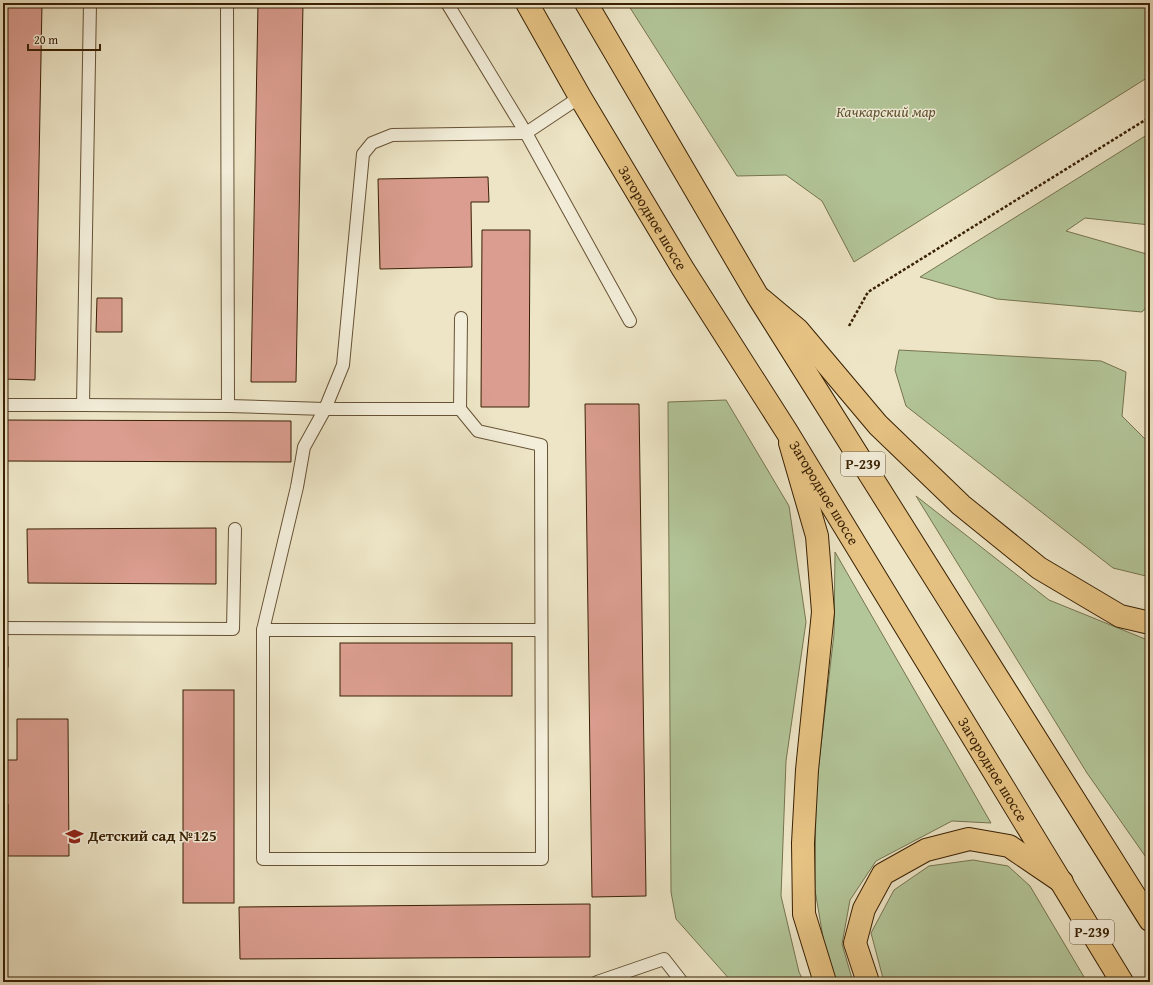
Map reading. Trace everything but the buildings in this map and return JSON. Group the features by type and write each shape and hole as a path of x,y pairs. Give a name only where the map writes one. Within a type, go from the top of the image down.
{"main road":[{"name":"Загородное шоссе","path":"527,3 580,97 683,269 787,432 1122,982"},
{"name":"Р-239","path":"586,3 757,295 1150,920"},
{"path":"757,295 798,330 878,424 961,505 1040,568 1120,616 1150,622"},
{"path":"787,432 817,536 823,612 807,770 803,843 804,914 825,982"},
{"path":"868,982 855,943 864,909 883,874 926,850 969,839 1009,846 1062,882"}],"lane":[{"path":"83,405 90,3"},
{"path":"227,3 228,406"},
{"path":"446,3 526,133 630,321"},
{"path":"461,318 460,409 478,431 541,445 542,859 263,859 262,630 297,487 304,447 325,409 343,365 363,154 372,143 392,136 526,133 580,97"},
{"path":"3,405 460,409"},
{"path":"3,628 233,629 235,529"},
{"path":"262,630 541,630"},
{"path":"597,982 664,959 682,982"}],"path":[{"path":"849,326 868,292 1150,117"}],"green space":[{"name":"Качкарский мар","path":"627,3 1150,3 1150,76 854,262 822,201 786,175 737,176"},
{"path":"1150,133 1150,225 1085,218 1066,231 1150,255 1150,303 1142,312 997,299 920,277"},
{"path":"899,350 1101,361 1126,372 1122,416 1150,444 1150,577 1113,568 906,406 895,370"},
{"path":"726,400 789,506 806,622 786,761 781,896 799,972 804,982 732,982 676,919 671,892 668,402"},
{"path":"916,496 1049,600 1150,641 1150,863 1087,773"},
{"path":"835,552 991,823 952,821 876,861 850,900 842,944 853,982 837,982 827,961 815,890 816,788 834,634"},
{"path":"973,860 1008,866 1030,886 1087,982 884,982 871,933 894,890 929,866"}],"place":[{"name":"Детский сад №125","path":"75,836"}]}
